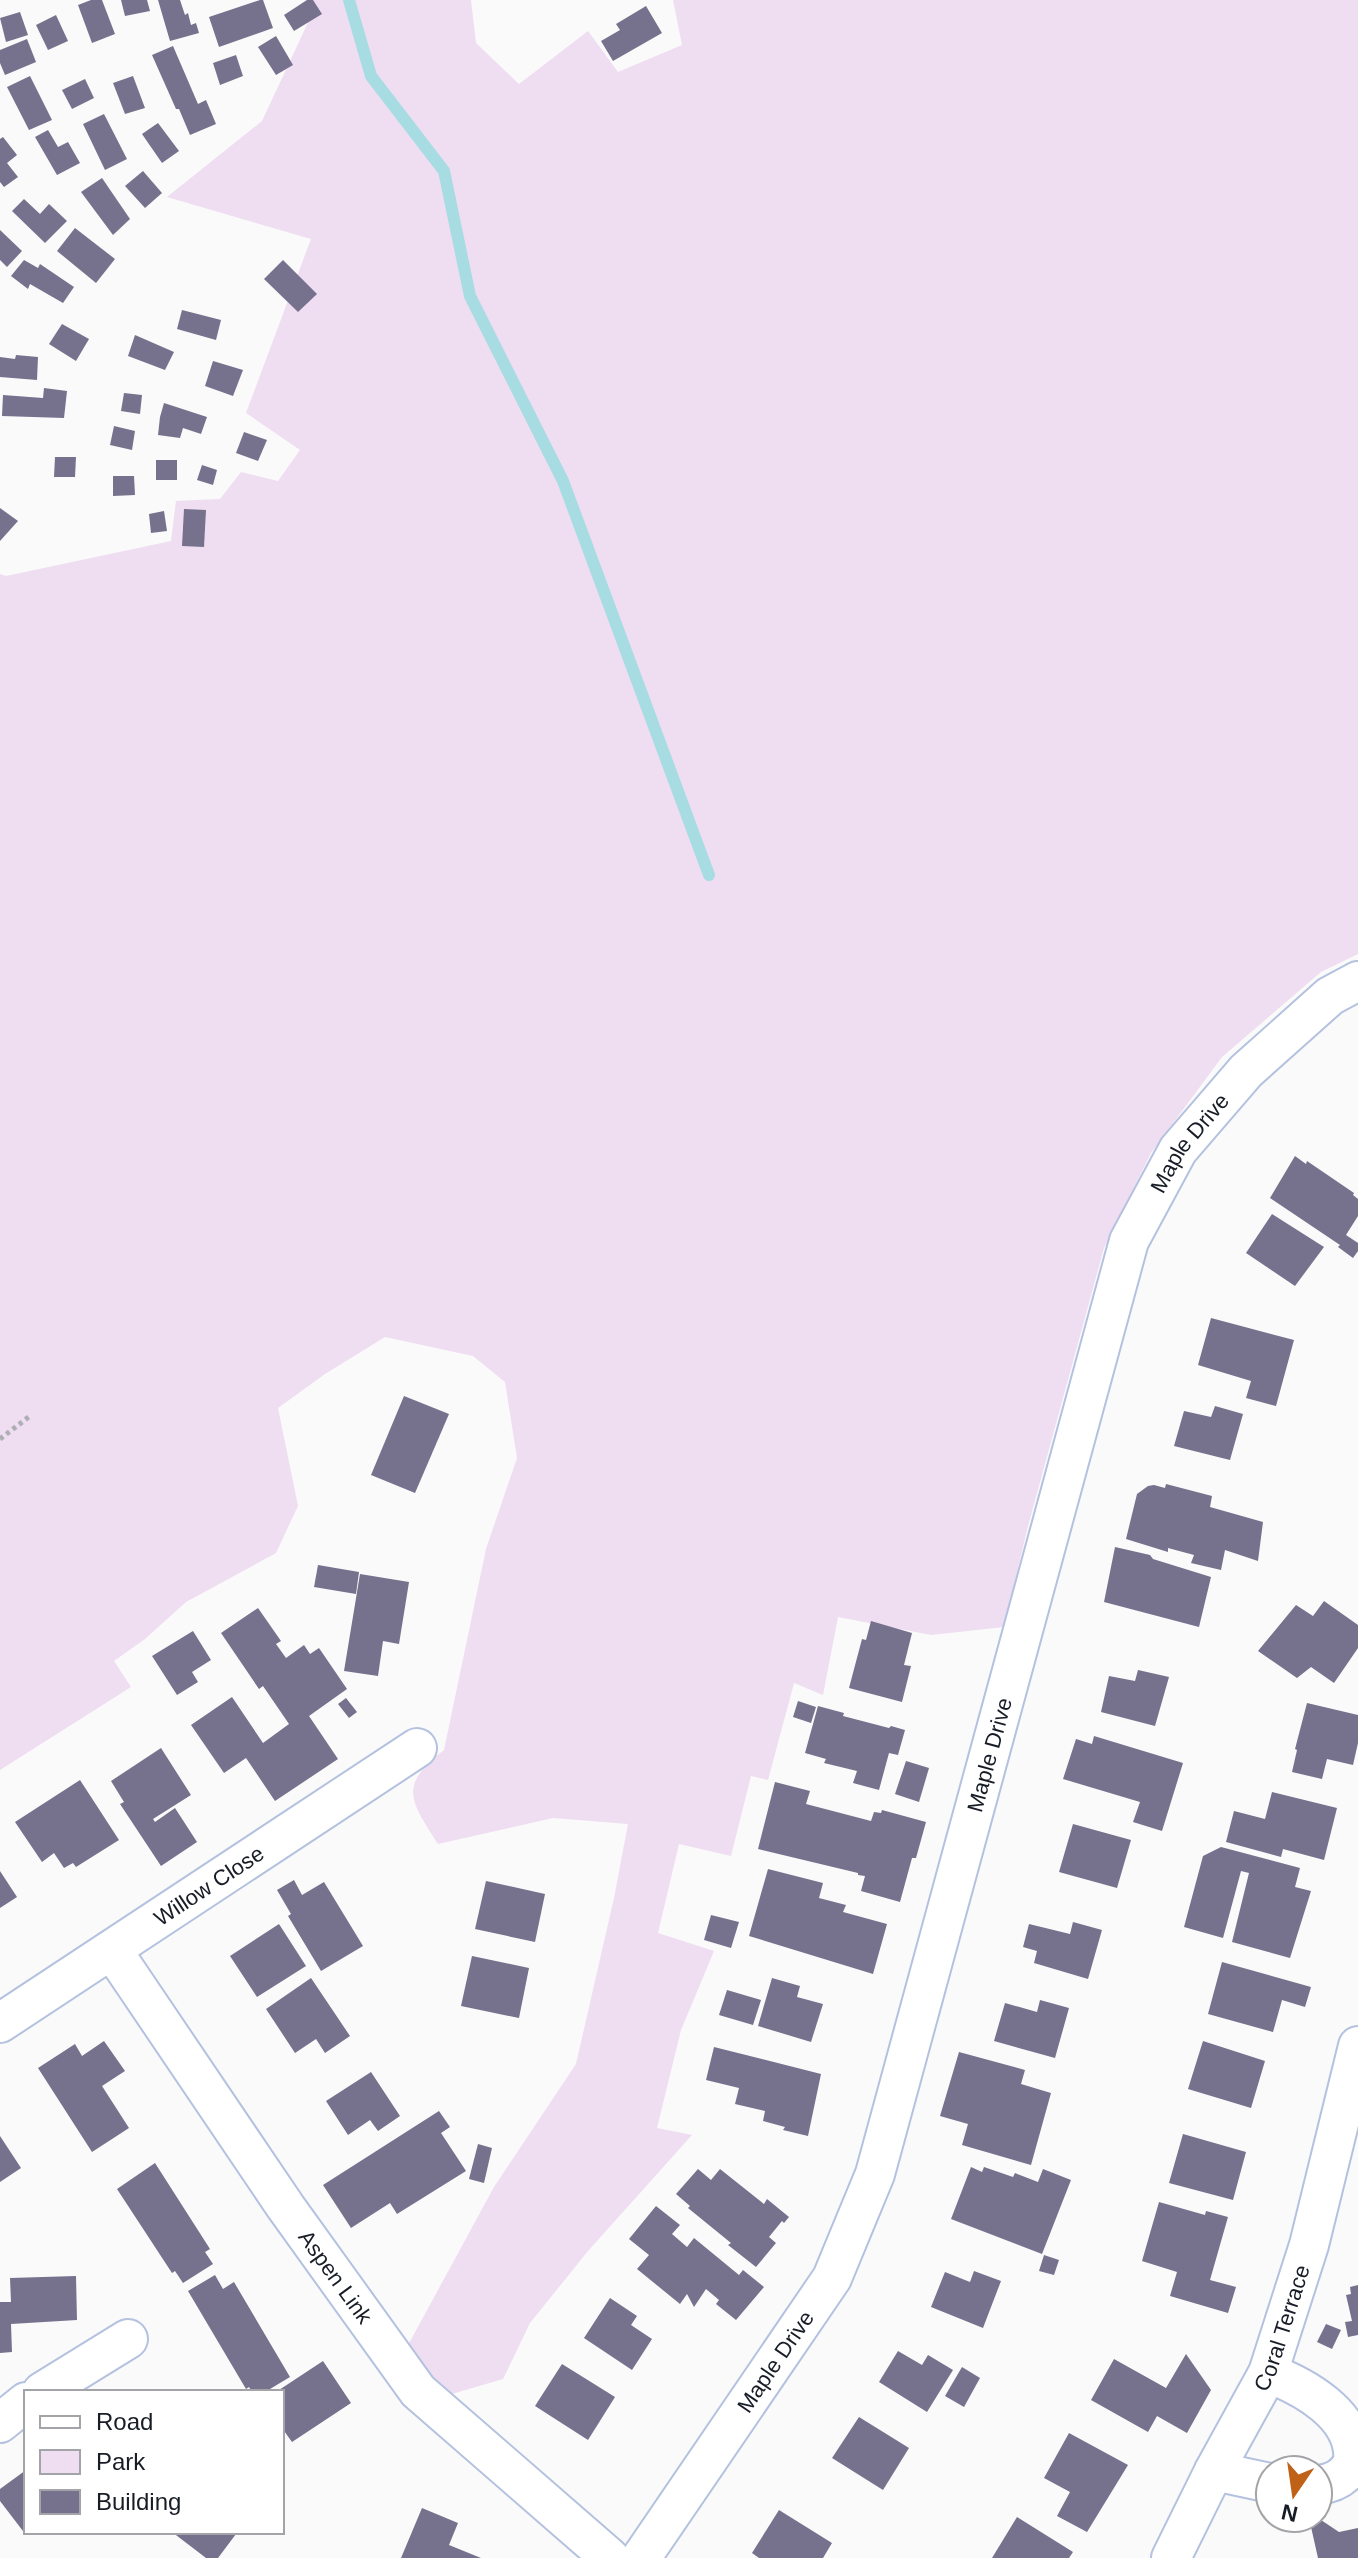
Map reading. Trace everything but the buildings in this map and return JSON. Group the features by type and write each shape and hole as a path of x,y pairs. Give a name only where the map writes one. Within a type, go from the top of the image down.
{"street":[{"name":"Maple Drive","path":"641,2558 832,2278 875,2174 1129,1241 1178,1150 1246,1071 1330,996 1358,981"},
{"name":"Willow Close","path":"0,2023 417,1748"},
{"name":"Aspen Link","path":"112,1950 285,2206 418,2391 610,2558"},
{"name":"Coral Terrace","path":"1171,2558 1268,2373 1309,2245 1355,2070"},
{"path":"45,2390 128,2339"},
{"path":"1268,2373 1310,2389 1347,2418 1355,2435 1357,2452 1343,2477 1334,2480"},
{"path":"0,2423 24,2404"},
{"path":"1214,2471 1254,2480"}],"path":[{"path":"0,1439 30,1416"}],"green space":[{"path":"309,0 471,0 476,43 519,84 588,31 618,72 682,45 673,0 1358,0 1358,954 1321,972 1222,1057 1151,1153 1104,1248 1028,1526 1004,1627 931,1635 838,1617 823,1695 794,1683 768,1780 751,1776 731,1856 679,1844 658,1933 714,1951 681,2030 657,2128 692,2135 588,2251 530,2323 503,2379 445,2396 407,2347 494,2187 576,2064 628,1824 553,1818 438,1844 416,1805 413,1794 419,1774 444,1750 486,1549 517,1458 505,1382 473,1356 385,1337 278,1408 298,1506 276,1553 186,1602 145,1639 114,1661 131,1687 0,1770 0,574 6,576 171,541 176,501 220,499 241,472 278,481 300,450 246,413 311,239 167,197 262,121 311,16"}],"waterway":[{"path":"349,0 371,76 444,171 470,296 563,481 709,875"}]}
